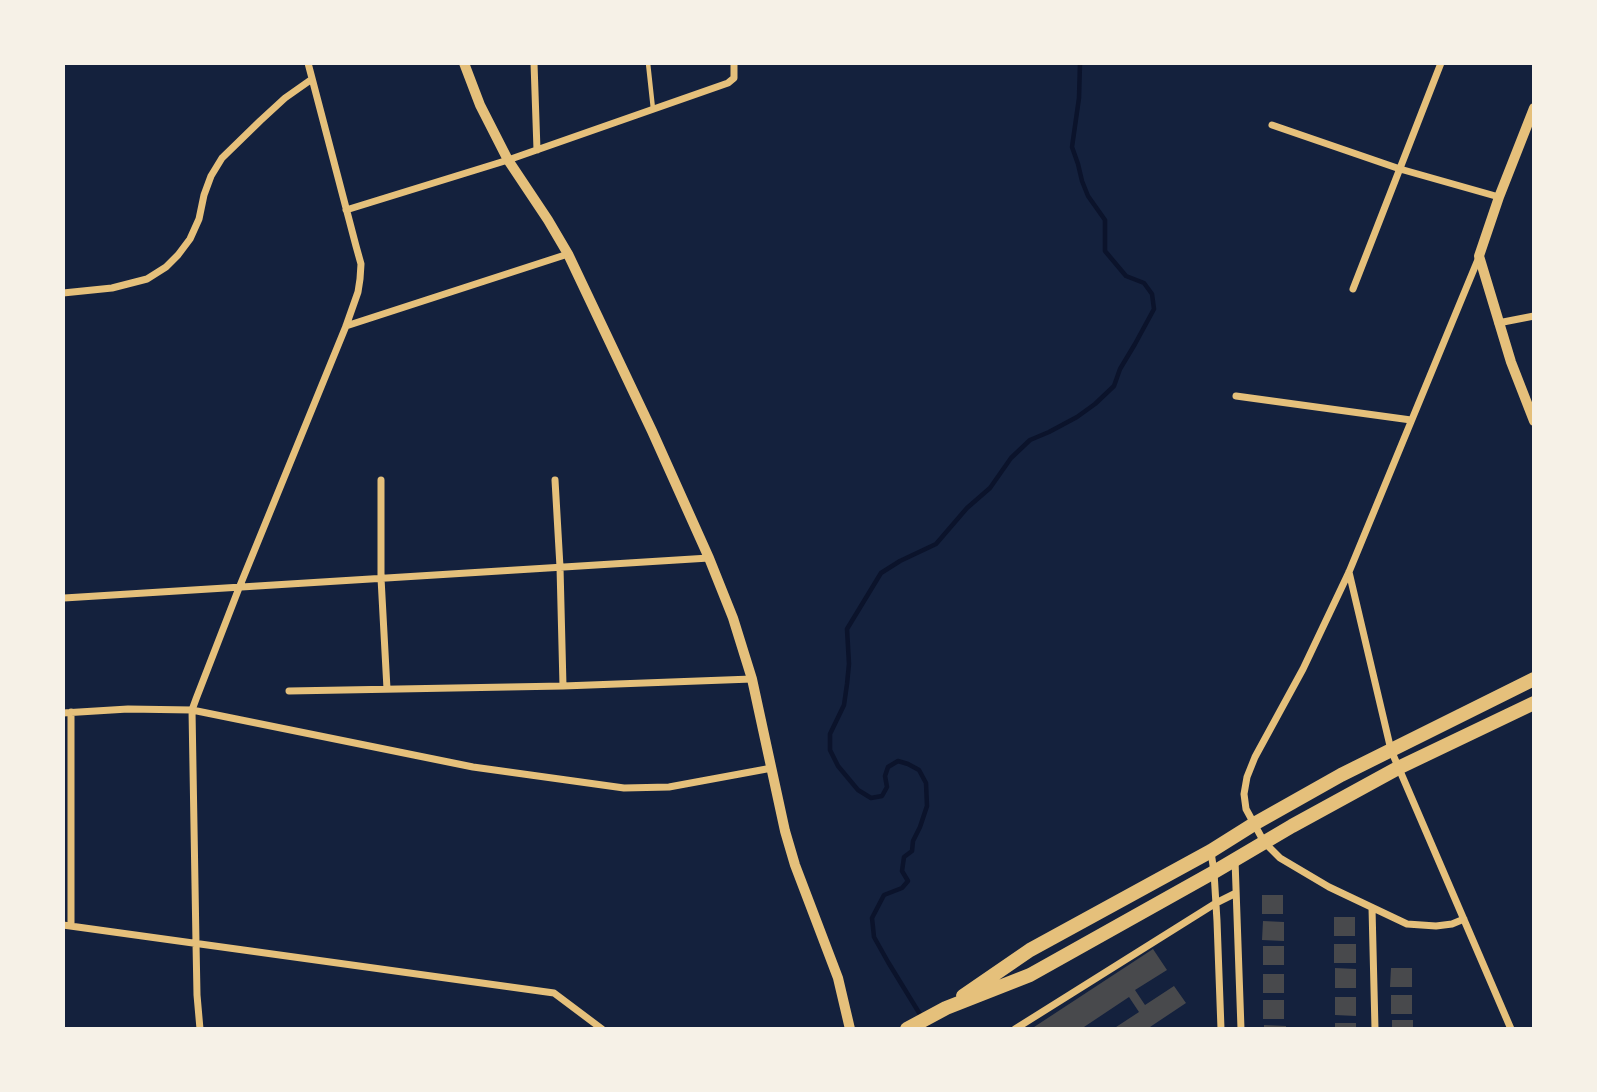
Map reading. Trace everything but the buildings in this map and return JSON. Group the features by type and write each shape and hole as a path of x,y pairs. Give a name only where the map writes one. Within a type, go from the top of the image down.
{"highway":[{"path":"907,1029 942,1010 1030,950 1211,851 1340,775 1534,679"},
{"path":"942,1010 1030,975 1398,768 1534,703"}],"street":[{"path":"200,1029 195,943 192,710 358,292 361,264 308,63"},
{"path":"464,63 480,105 508,160 568,254 652,431 733,618 752,679 790,847 838,978 847,1028"},
{"path":"534,63 537,150"},
{"path":"346,210 508,160 728,83 734,78 734,63"},
{"path":"1353,289 1441,63"},
{"path":"63,293 112,288 147,279 166,267 190,239 199,219 211,176 222,158 285,98 312,79"},
{"path":"1464,919 1452,924 1407,924 1329,887 1280,858 1264,842 1246,809 1244,793 1255,757 1303,668 1349,572 1479,256 1534,108"},
{"path":"1272,125 1400,169 1499,197"},
{"path":"346,326 568,254"},
{"path":"1479,256 1498,323 1511,362 1531,406 1534,421"},
{"path":"1498,323 1534,316"},
{"path":"1236,396 1411,420"},
{"path":"381,480 381,578 387,689"},
{"path":"555,480 563,686"},
{"path":"64,597 709,558"},
{"path":"1349,572 1391,750 1511,1029"},
{"path":"289,691 563,686 752,679"},
{"path":"602,1029 554,993 67,925 67,713 128,709 192,710 450,763 624,788 669,787 772,768"},
{"path":"1211,851 1221,1029"},
{"path":"1235,860 1241,1029"},
{"path":"1015,1029 1236,893"},
{"path":"1372,908 1375,1029"}],"lane":[{"path":"648,63 653,109"}],"waterway":[{"path":"929,1029 874,937 872,918 884,895 902,888 908,881 902,871 904,857 912,851 913,841 927,806 926,783 919,770 898,761 888,767 885,776 887,787 882,796 871,798 858,790 838,766 830,750 830,734 844,705 849,664 847,629 881,573 936,544 967,508 990,488 1011,458 1030,440 1077,417 1114,386 1120,369 1154,309 1152,294 1144,283 1126,276 1105,251 1105,220 1088,196 1082,181 1072,147 1079,98 1080,63"}]}
